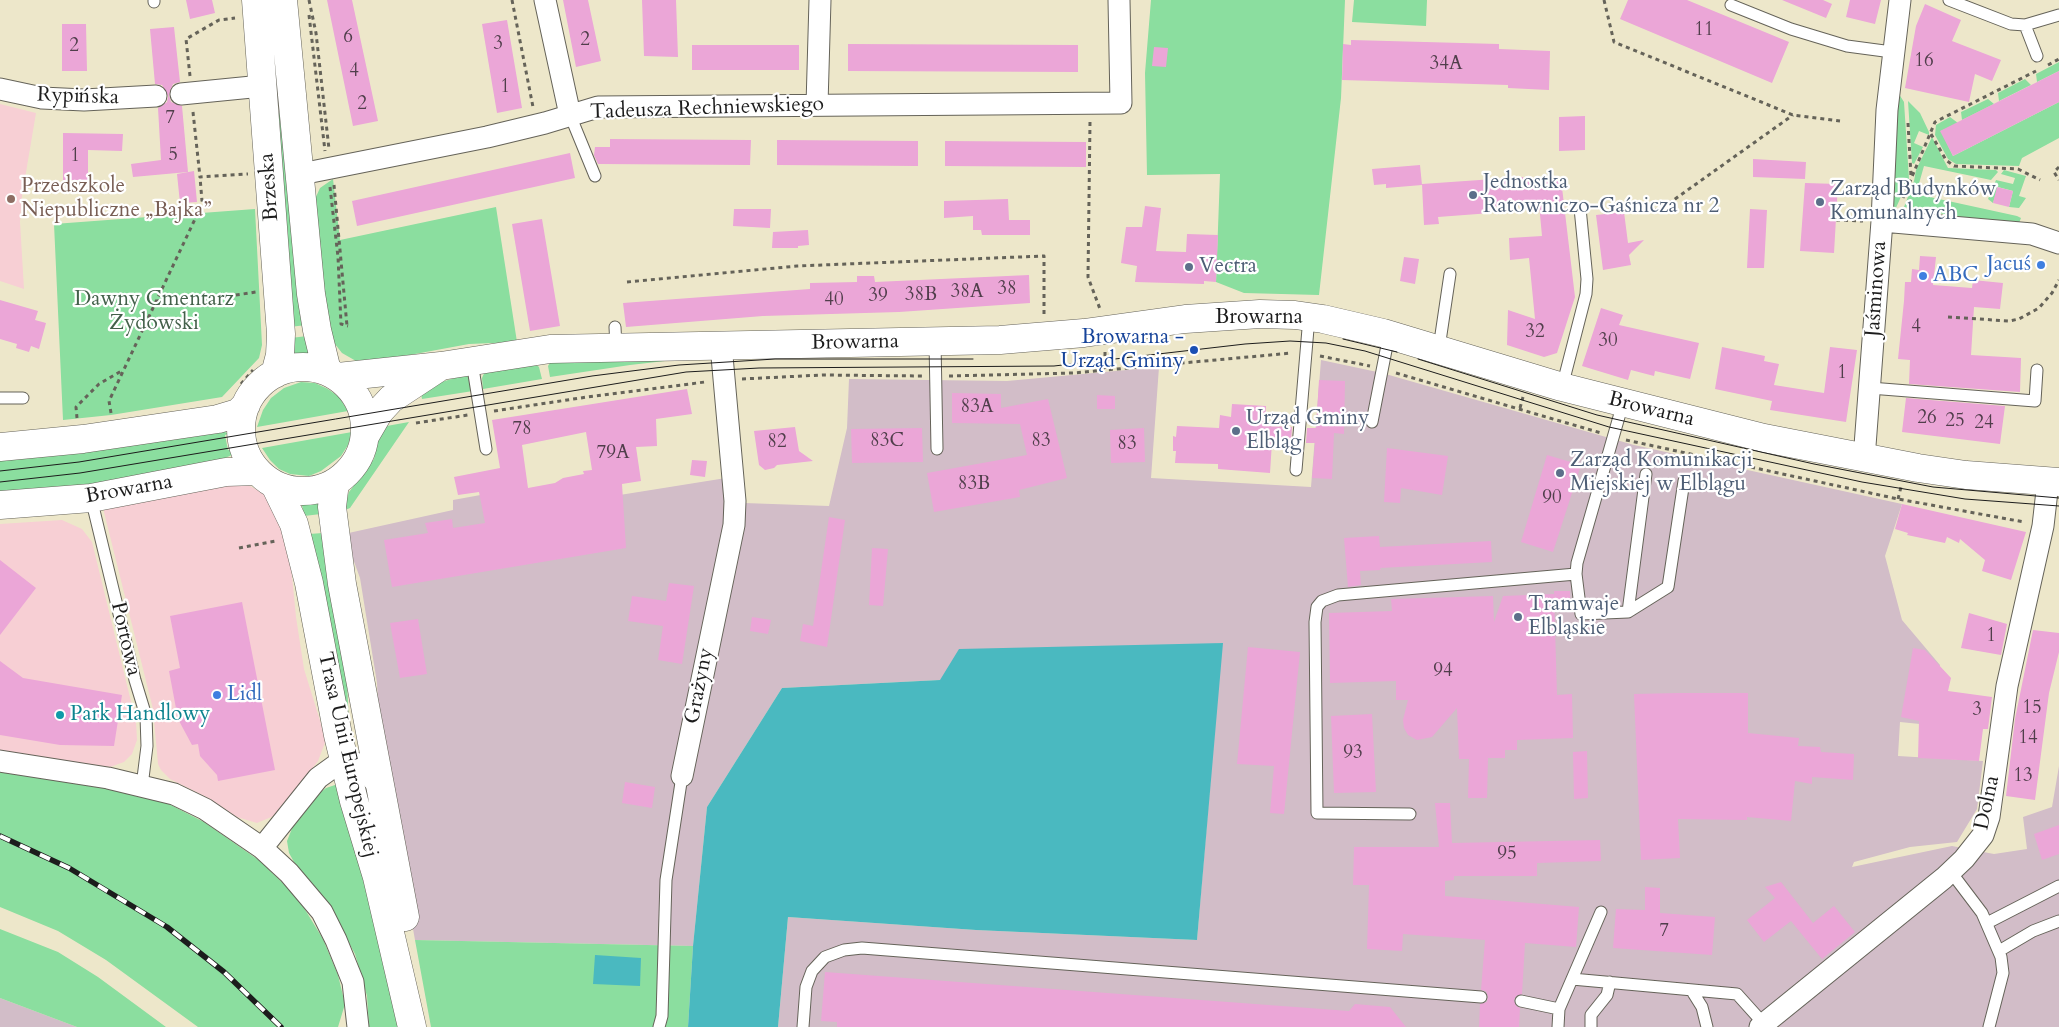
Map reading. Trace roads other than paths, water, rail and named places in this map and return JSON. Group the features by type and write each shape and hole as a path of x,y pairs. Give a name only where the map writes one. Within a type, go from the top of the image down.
{"main road":[{"name":"Brzeska","path":"283,0 311,294 317,330 333,374"},
{"name":"Brzeska","path":"250,8 262,86 281,334 280,355 275,374"},
{"name":"Browarna","path":"333,374 472,362 616,337 721,345 935,342 1046,336 1260,314 1309,317 1389,334 1623,403 1764,438 1864,459 1966,475 2053,482"},
{"name":"Browarna","path":"365,436 379,412 390,399 441,366"},
{"path":"0,447 83,439 218,419 238,413 262,384 275,374 299,368 333,374 356,403 365,436 354,465 335,482 311,491 298,491 266,478 243,445 242,427 246,405"},
{"name":"Browarna","path":"0,505 91,498 226,472 266,478"},
{"name":"Trasa Unii Europejskiej","path":"266,478 294,524 309,583 344,762 377,877 412,1027"},
{"name":"Trasa Unii Europejskiej","path":"335,482 332,507 335,538 379,786 425,1027"}],"street":[{"path":"545,0 570,115"},
{"path":"817,105 820,0"},
{"name":"Tadeusza Rechniewskiego","path":"301,174 537,125 598,108 1121,104 1120,0"},
{"name":"Jaśminowa","path":"1864,459 1870,388 1877,221 1892,52 1900,0"},
{"path":"186,94 262,86"},
{"name":"Rypińska","path":"0,89 42,98 84,100 156,96"},
{"path":"1877,221 2032,234 2059,244"},
{"name":"Grażyny","path":"682,776 734,525 735,501 721,345"},
{"name":"Dolna","path":"1762,1026 1951,872 1983,835 1989,817 2007,686 2053,482"},
{"path":"0,761 142,786 190,801 262,848 289,873 322,912 353,982 358,1027"},
{"path":"262,848 318,778 328,769 344,762 358,764 379,786"}],"lane":[{"path":"1949,0 2003,22 2025,25 2059,15"},
{"path":"1731,5 1791,29 1847,46 1892,52"},
{"path":"2025,25 2037,56"},
{"path":"570,115 595,176"},
{"path":"1562,386 1586,294 1587,279 1580,208"},
{"path":"1439,348 1450,274"},
{"path":"1296,470 1309,317"},
{"path":"1372,422 1389,334"},
{"path":"935,342 937,449"},
{"path":"472,362 486,449"},
{"path":"1870,388 2034,401 2037,370"},
{"path":"0,398 23,398"},
{"path":"1623,403 1577,563 1576,574 1581,614 1628,612 1668,586 1684,481"},
{"path":"1628,612 1646,474"},
{"name":"Portowa","path":"91,498 147,727 146,762 142,786"},
{"path":"1410,814 1317,813 1315,622 1317,607 1322,601 1338,595 1576,574"},
{"name":"Grażyny","path":"659,1027 662,1016 666,880 682,776"},
{"path":"1951,872 1974,901 1987,923 1999,952 2003,973 1989,1027"},
{"path":"1987,923 2059,886"},
{"path":"1558,1027 1559,1009 1601,912"},
{"path":"1999,952 2033,931 2059,921"},
{"path":"803,1027 806,987 812,971 825,957 844,950 862,948 1481,997"},
{"path":"1572,979 1737,994 1762,1026"},
{"path":"1590,1027 1591,1015 1607,995 1610,982"},
{"path":"1692,991 1702,1007 1707,1027"},
{"path":"1521,1001 1559,1009"}],"water":[{"path":"1223,643 1197,940 976,930 788,917 778,1027 688,1027 693,946 707,807 782,688 940,680 959,649"},
{"path":"595,955 641,958 640,986 593,984"}],"tram line":[{"path":"1343,339 1397,352"},
{"path":"0,482 80,473 686,372 759,368 1054,366 1245,344 1290,341 1326,343 1365,351 1609,427 1862,482 1965,499 2059,506"},
{"path":"0,471 79,462 592,376 679,365 775,359 973,359"},
{"path":"1418,359 1597,415 1814,464 1933,487 2059,498"}],"railway":[{"path":"0,836 69,868 167,927 224,972 281,1027"}],"place":[{"name":"Jednostka Ratowniczo-Gaśnicza nr 2","path":"1473,195"},
{"name":"Przedszkole Niepubliczne „Bajka”","path":"11,199"},
{"name":"Zarząd Budynków Komunalnych","path":"1820,202"},
{"name":"Jacuś","path":"2041,265"},
{"name":"Vectra","path":"1189,267"},
{"name":"ABC","path":"1923,276"},
{"name":"Browarna - Urząd Gminy","path":"1194,350"},
{"name":"Urząd Gminy Elbląg","path":"1236,431"},
{"name":"Zarząd Komunikacji Miejskiej w Elblągu","path":"1560,473"},
{"name":"Tramwaje Elbląskie","path":"1518,617"},
{"name":"Lidl","path":"217,695"},
{"name":"Park Handlowy","path":"60,715"}],"park label":[{"name":"Dawny Cmentarz Żydowski","path":"154,312"}]}
